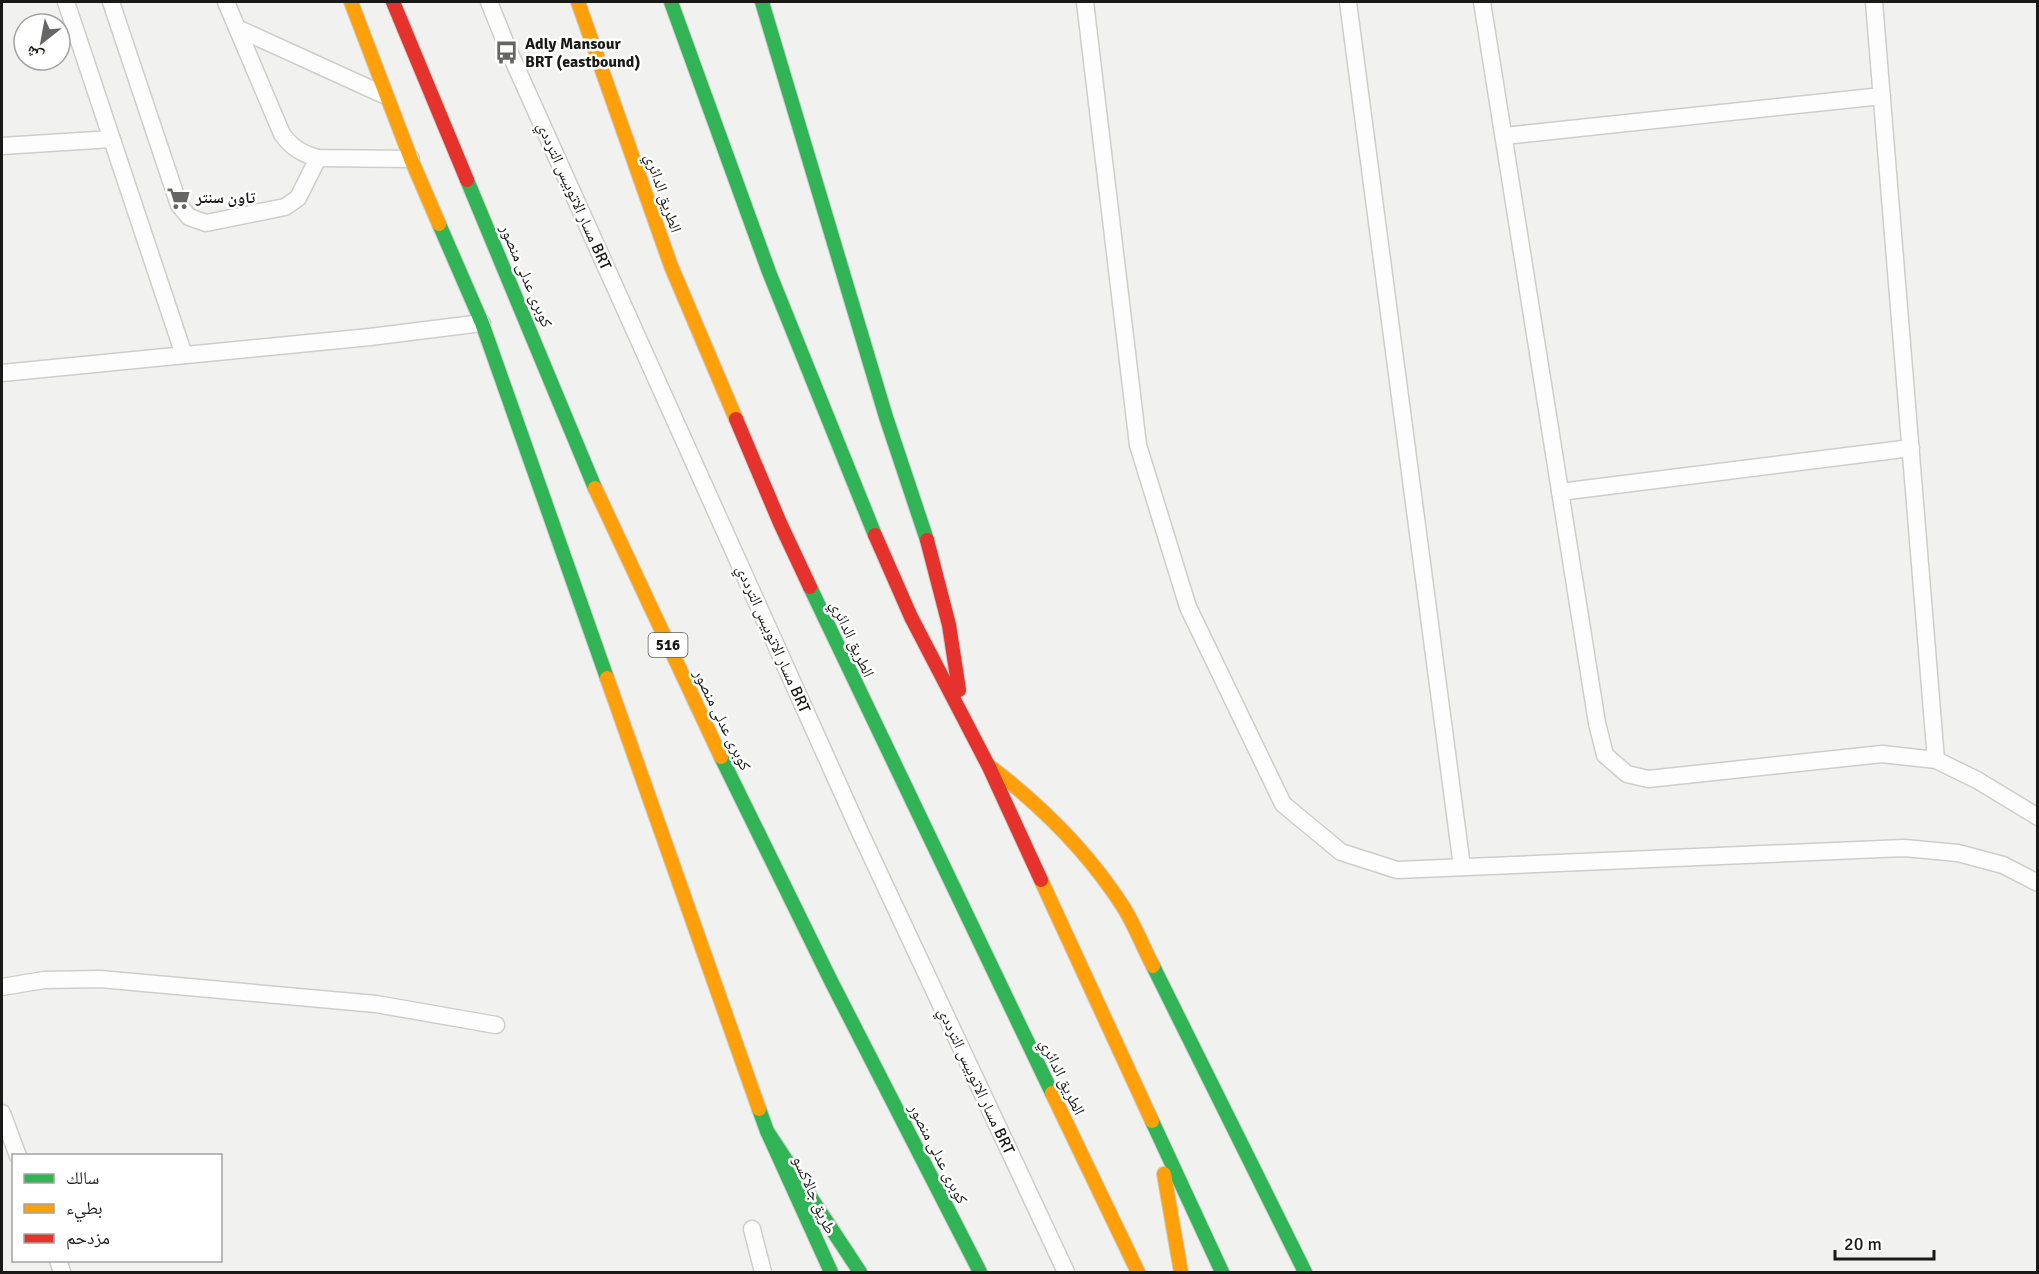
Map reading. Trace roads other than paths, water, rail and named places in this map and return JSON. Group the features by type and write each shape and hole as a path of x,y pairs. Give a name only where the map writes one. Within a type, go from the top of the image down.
{"main road":[{"path":"351,2 411,159 482,323 767,1131 860,1272"},
{"name":"كوبرى عدلى منصور","path":"393,2 609,520 713,741 826,971 980,1272"},
{"name":"الطريق الدائري","path":"578,2 670,266 780,523 853,682 1138,1272"},
{"path":"671,2 769,272 859,498 911,617 989,766 1222,1272"},
{"path":"762,2 886,417 928,543 949,625 962,715"},
{"path":"989,766 1050,815 1077,843 1125,910 1305,1272"},
{"path":"1156,1130 1181,1272"},
{"name":"طريق جالاكسو","path":"767,1131 831,1272"}],"lane":[{"path":"66,2 184,355"},
{"path":"111,2 179,205 189,218 206,223 285,207 303,191 318,158"},
{"path":"226,2 282,134 297,150 318,158 411,159"},
{"name":"مسار الاتوبيس الترددي BRT","path":"489,2 854,819 1066,1272"},
{"path":"1085,2 1138,445 1188,607 1283,804 1341,852 1397,870 1904,848 1958,853 2003,865 2037,883"},
{"path":"1348,2 1462,867"},
{"path":"1482,2 1597,723 1605,755 1627,774 1648,779 1882,754 1936,760 1977,780 2037,817"},
{"path":"1874,2 1936,760"},
{"path":"237,28 387,96"},
{"path":"1504,136 1882,96"},
{"path":"2,146 112,139"},
{"path":"2,373 370,337 482,323"},
{"path":"1560,492 1911,448"},
{"path":"2,987 44,980 110,979 376,1004 496,1025"},
{"path":"2,1113 18,1154"},
{"path":"752,1229 763,1272"}],"place":[{"name":"Adly Mansour BRT (eastbound)","path":"507,53"},
{"name":"تاون سنتر","path":"178,198"}]}
